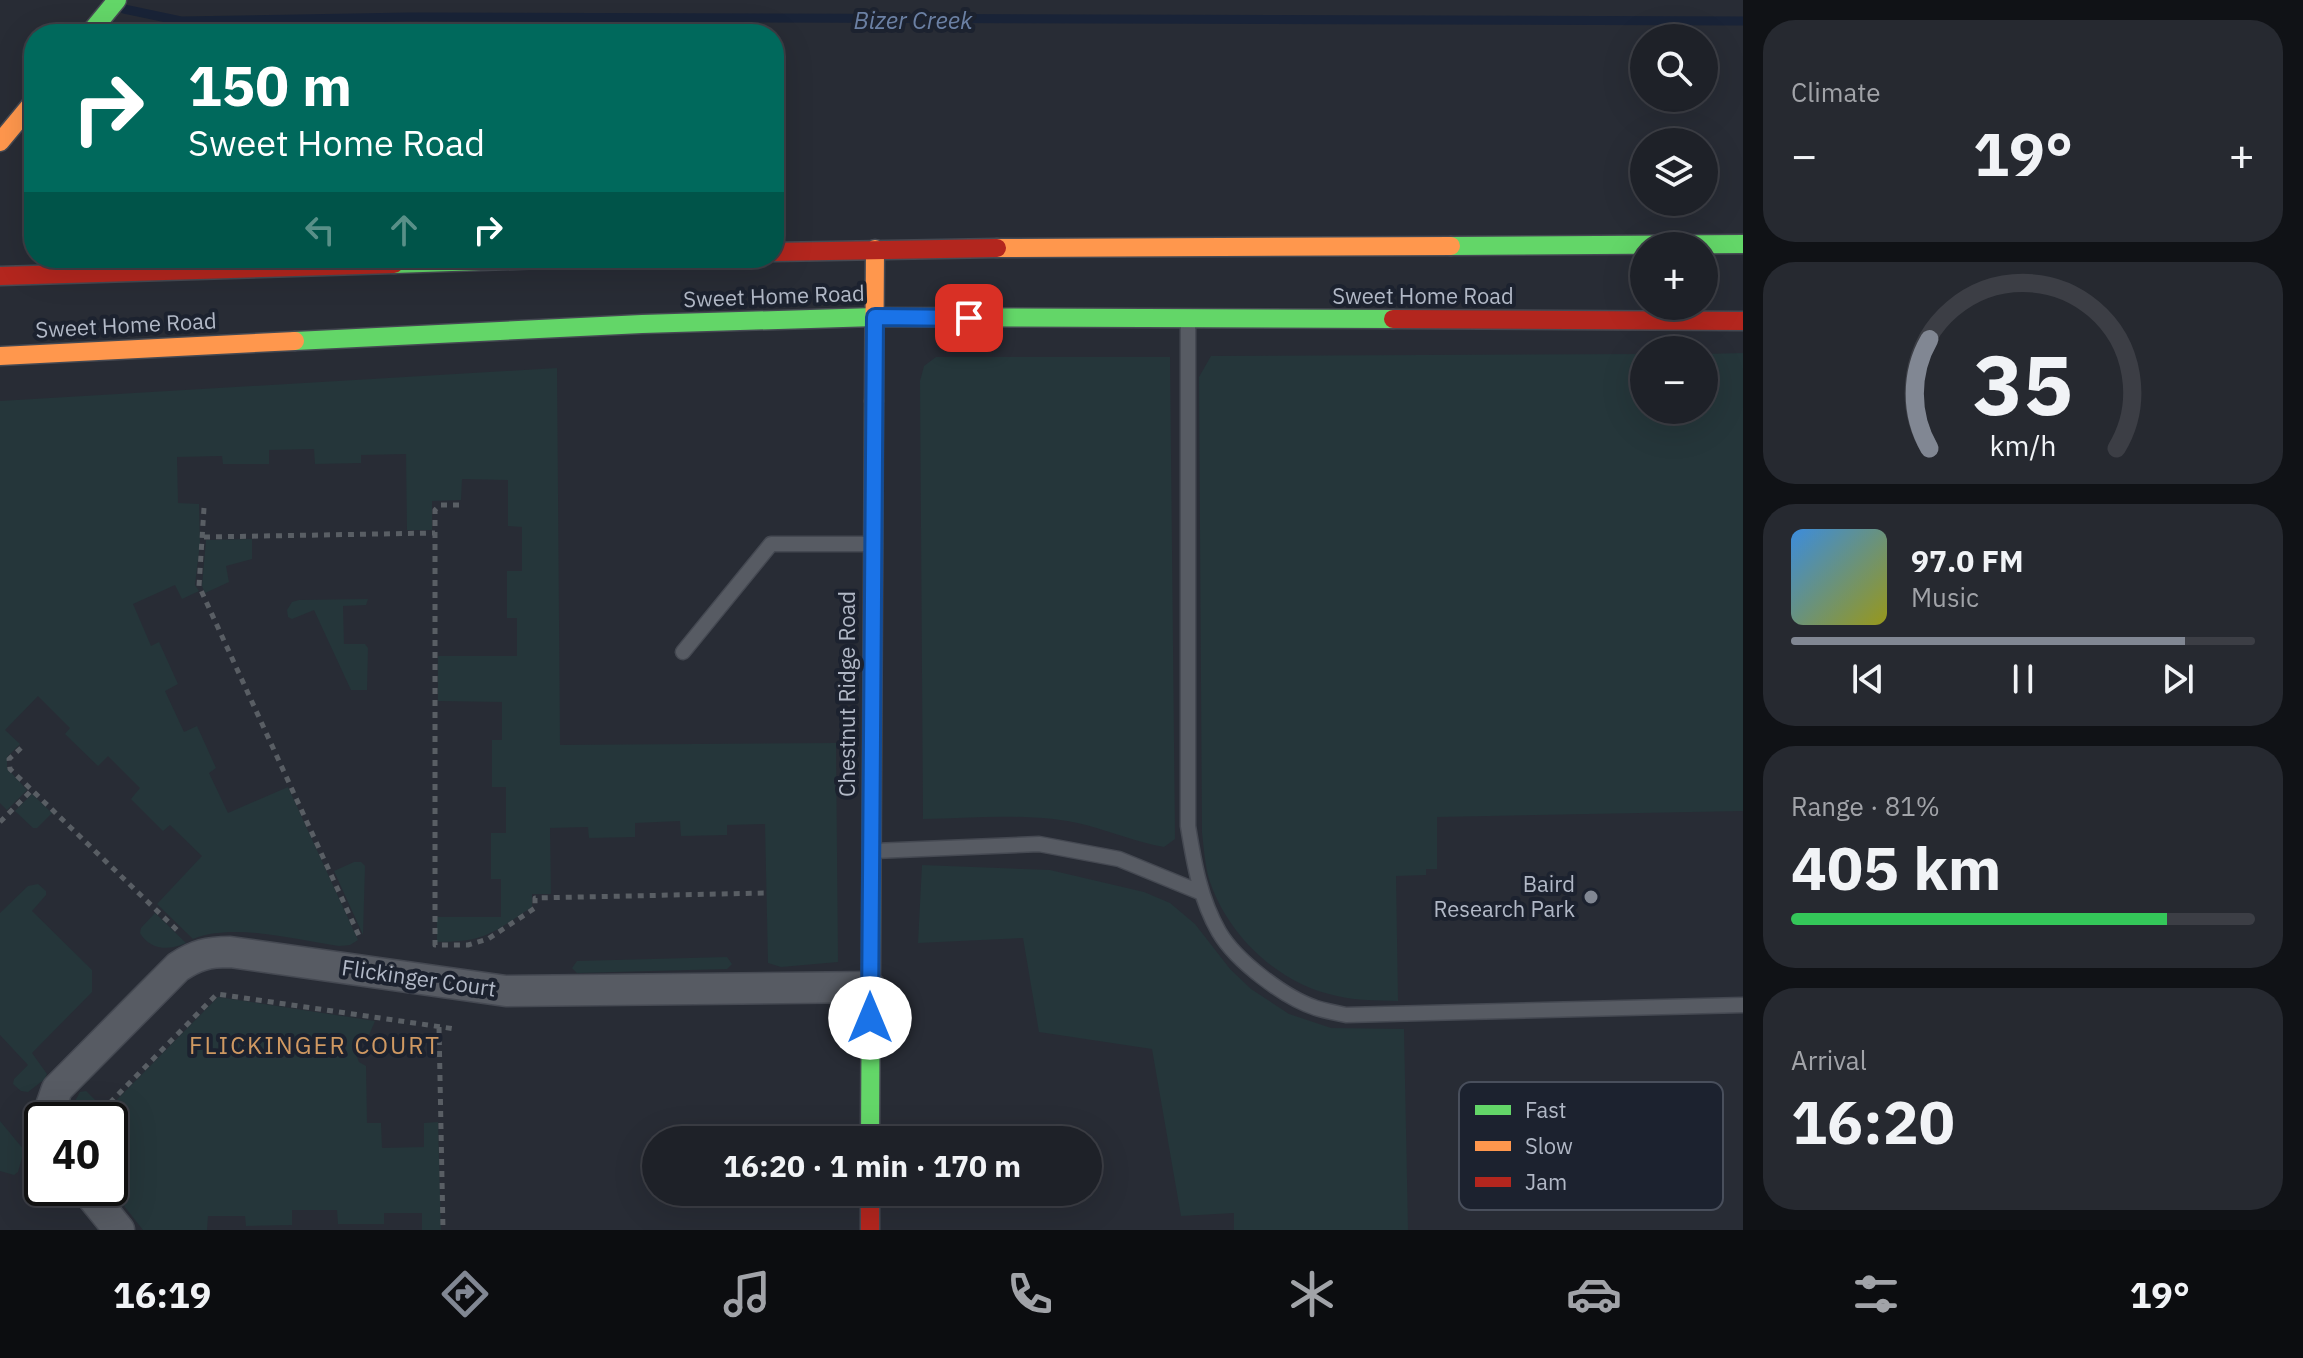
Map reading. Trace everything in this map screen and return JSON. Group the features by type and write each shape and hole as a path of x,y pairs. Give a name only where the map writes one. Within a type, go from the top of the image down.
{"main road":[{"path":"97,24 117,0"},
{"path":"0,142 24,113"},
{"name":"Sweet Home Road","path":"784,252 1743,244"},
{"name":"Chestnut Ridge Road","path":"870,1126 875,249"},
{"path":"0,276 254,268"},
{"name":"Sweet Home Road","path":"0,356 596,326 875,317 1743,321"},
{"path":"870,1206 870,1230"}],"street":[{"name":"Flickinger Court","path":"52,1102 57,1089 178,967 196,955 211,952 230,952 506,991 870,987"},
{"path":"100,1206 119,1230"}],"lane":[{"path":"1188,319 1188,826 1194,869 1221,935 1248,964 1280,990 1314,1008 1346,1015 1743,1005"},
{"path":"683,652 771,544 872,544"},
{"path":"870,851 1039,844 1119,859 1202,893"}],"path":[{"path":"459,505 436,508 435,945 468,945 488,939 535,908 535,898 765,893"},
{"path":"204,508 199,586 360,938"},
{"path":"204,537 435,533"},
{"path":"21,748 9,759 9,767 189,941"},
{"path":"0,822 32,790"},
{"path":"111,1102 217,994 455,1029"},
{"path":"439,1027 443,1230"}],"shaded area":[{"path":"1743,353 1743,811 1437,817 1437,869 1426,869 1426,875 1396,876 1398,1001 1337,996 1295,981 1276,969 1243,939 1219,902 1208,876 1202,833 1199,377 1211,356 1630,354 1630,424 1718,424 1718,354"},
{"path":"936,357 1170,357 1175,839 1164,847 1086,825 1046,818 923,819 920,381 924,366"},
{"path":"557,368 560,745 836,743 838,962 781,967 768,963 765,824 727,825 727,835 681,836 680,821 635,823 635,837 589,838 588,827 550,828 551,894 532,894 532,907 488,934 467,940 437,942 437,917 501,917 501,879 491,879 491,833 506,833 506,787 492,787 492,740 502,740 502,702 438,701 438,656 517,656 517,618 507,618 507,571 522,571 522,527 508,526 508,480 462,479 461,500 432,501 432,530 407,530 406,454 361,455 361,463 315,464 314,449 269,450 269,464 223,464 222,456 177,457 178,503 199,504 200,543 195,585 199,591 182,599 175,585 133,604 151,646 159,642 178,684 165,691 184,732 197,726 216,768 209,773 228,813 288,787 358,940 339,946 245,932 209,934 193,939 157,904 202,856 170,825 163,831 131,799 140,788 108,756 98,766 65,734 70,728 38,696 5,730 20,744 7,757 7,768 27,790 7,810 0,803 0,401"},
{"path":"252,539 252,559 226,566 229,582 205,593 202,586 206,540"},
{"path":"368,599 366,605 343,606 344,644 365,644 368,648 367,690 351,690 314,610 292,619 288,617 287,610 292,602 299,600"},
{"path":"32,794 52,813 37,828 33,828 15,811"},
{"path":"354,862 365,866 363,935 334,871"},
{"path":"922,865 1050,870 1144,892 1170,903 1195,924 1230,969 1251,989 1289,1014 1331,1028 1404,1029 1408,1230 1234,1230 1234,1213 1181,1216 1152,1049 1039,1032 1023,938 918,943"},
{"path":"38,884 46,895 32,911 92,970 92,992 32,1053 47,1074 28,1092 21,1091 13,1084 28,1065 0,1035 0,913 28,886"},
{"path":"155,913 186,943 160,947 144,939 141,928"},
{"path":"727,957 732,964 727,969 577,973 572,968 577,961"},
{"path":"218,997 375,1021 369,1035 355,1052 359,1062 366,1066 367,1123 381,1123 382,1148 424,1147 424,1123 438,1122 441,1230 422,1230 422,1213 384,1213 384,1224 338,1224 337,1210 292,1210 292,1225 246,1226 245,1216 208,1216 207,1230 143,1230 124,1206 128,1206 128,1102 115,1102"},
{"path":"86,1091 97,1102 75,1102 80,1092"},
{"path":"0,1121 24,1150 18,1172 14,1175 0,1171"}],"waterway":[{"name":"Bizer Creek","path":"124,9 181,21 410,17 1743,21"}],"traffic: fast":[{"path":"97,24 117,0"},
{"path":"1451,246 1743,244"},
{"path":"295,341 642,324 875,317 1393,319"},
{"path":"870,1126 874,401"}],"traffic: slow":[{"path":"0,142 24,113"},
{"path":"997,248 1451,246"},
{"path":"874,401 875,249"},
{"path":"0,356 295,341"}],"traffic: jam":[{"path":"784,252 997,248"},
{"path":"0,276 263,268"},
{"path":"1393,319 1743,321"},
{"path":"870,1206 870,1230"}],"place":[{"name":"Baird Research Park","path":"1591,897"}],"district":[{"name":"FLICKINGER COURT","path":"315,1046"}],"route":[{"path":"870,1018 875,317 969,318"}]}
